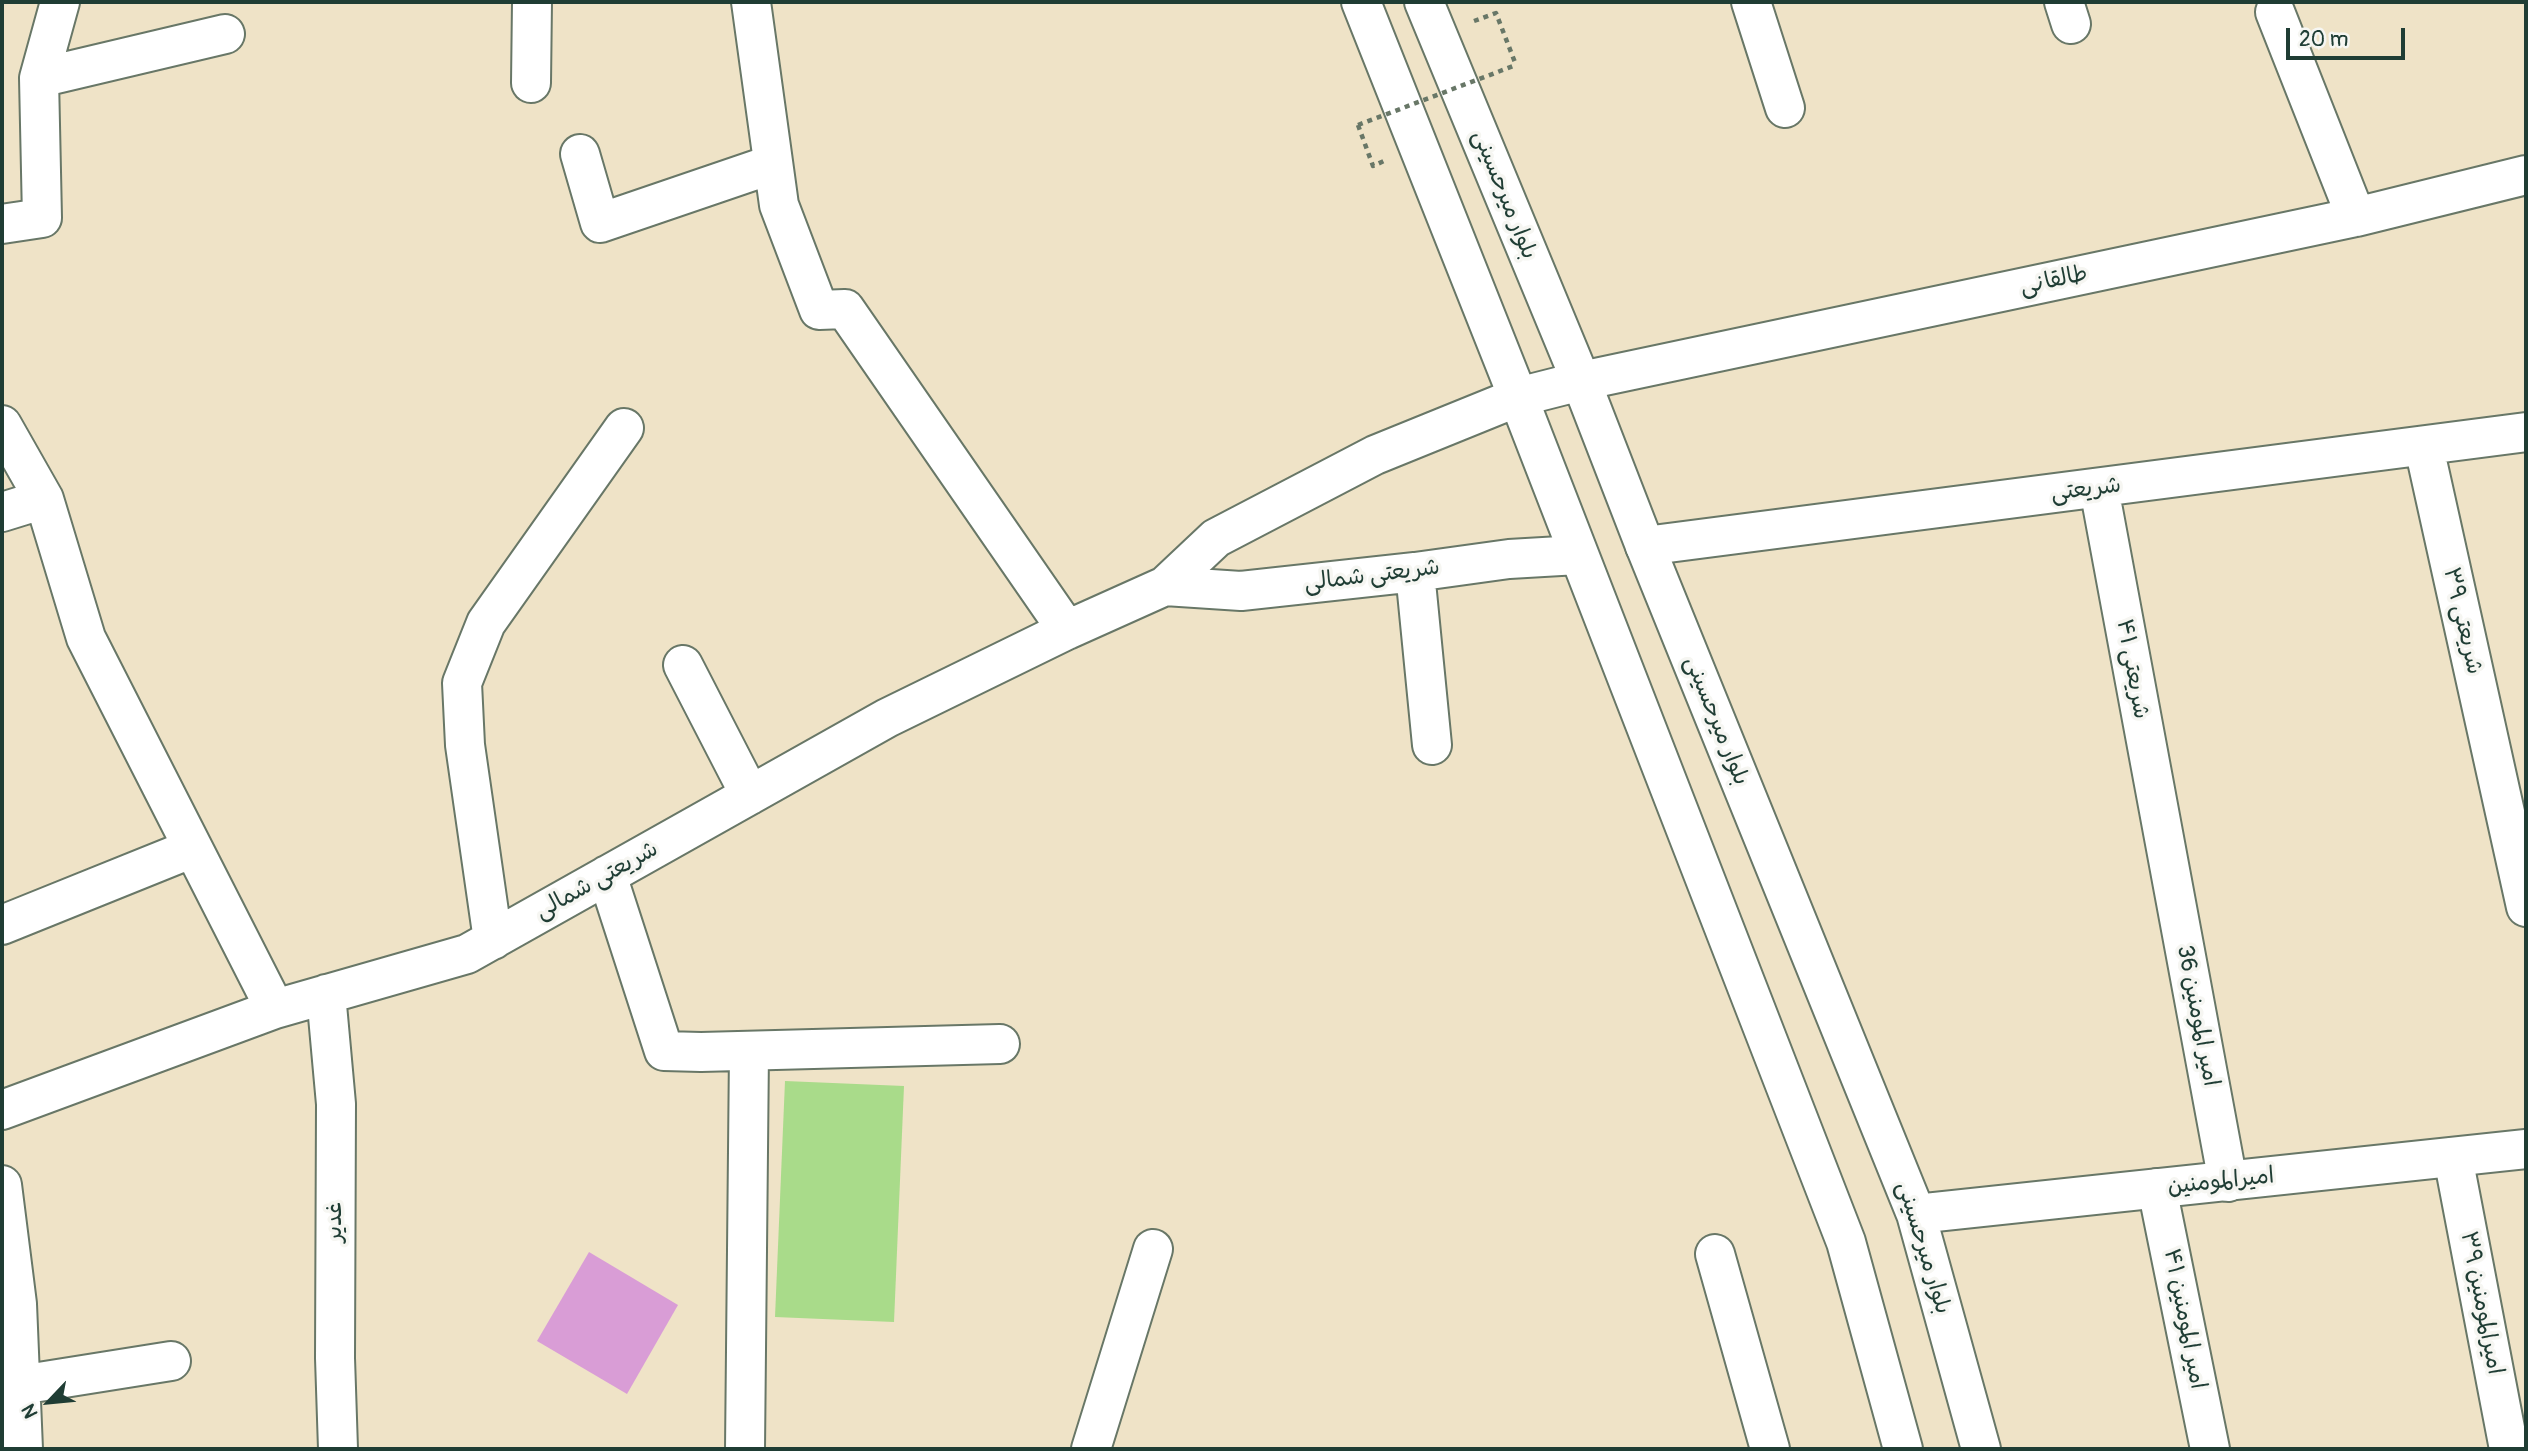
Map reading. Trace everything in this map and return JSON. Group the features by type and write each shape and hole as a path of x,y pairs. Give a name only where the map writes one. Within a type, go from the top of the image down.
{"street":[{"path":"2,224 42,218 38,78 60,2"},
{"path":"531,83 532,2"},
{"path":"751,2 779,205 819,310 845,309 1067,630"},
{"path":"1361,2 1518,397 1846,1242 1903,1449"},
{"path":"1380,2 1467,223 1468,270"},
{"path":"1404,2 1495,214 1525,244"},
{"name":"بلوار میرحسینی","path":"1424,2 1581,381 1645,546 1916,1214 1981,1449"},
{"path":"1751,2 1784,108"},
{"path":"2275,12 2356,217"},
{"path":"38,78 225,34"},
{"path":"580,154 600,223 773,164"},
{"name":"طالقانی","path":"1518,397 1581,381 2356,217 2526,175"},
{"name":"شریعتی شمالی","path":"2,1110 275,1009 467,954 887,718 1067,630 1165,586 1216,538 1375,456 1518,397"},
{"path":"2,425 44,499 86,638 275,1009"},
{"path":"494,940 465,745 462,683 485,622 624,428"},
{"name":"شریعتی","path":"1645,546 2526,432"},
{"name":"شریعتی ۳۹","path":"2424,447 2526,907"},
{"name":"شریعتی ۴۱","path":"2099,488 2165,850"},
{"path":"2,512 44,499"},
{"name":"شریعتی شمالی","path":"1165,586 1241,591 1508,559 1578,555"},
{"path":"1415,572 1432,745"},
{"path":"683,665 750,795"},
{"path":"2,925 193,848"},
{"name":"امیر المومنین 36","path":"2165,850 2228,1182"},
{"path":"607,875 664,1051 1000,1044"},
{"name":"غدیر","path":"326,994 336,1104 335,1358 338,1449"},
{"path":"745,1449 750,1051"},
{"name":"امیرالمومنین","path":"1916,1214 2526,1149"},
{"name":"امیرالمومنین ۳۹","path":"2454,1157 2509,1449"},
{"path":"2,1185 17,1304 23,1449"},
{"name":"امیر المومنین ۴۱","path":"2157,1188 2210,1449"},
{"path":"1091,1449 1153,1249"},
{"path":"1715,1254 1770,1449"},
{"path":"20,1385 171,1361"}],"path":[{"path":"1373,166 1358,125 1516,65 1496,13"}],"green space":[{"path":"785,1081 904,1086 894,1322 775,1317"}],"building":[{"path":"589,1252 678,1305 627,1394 537,1341"}]}
